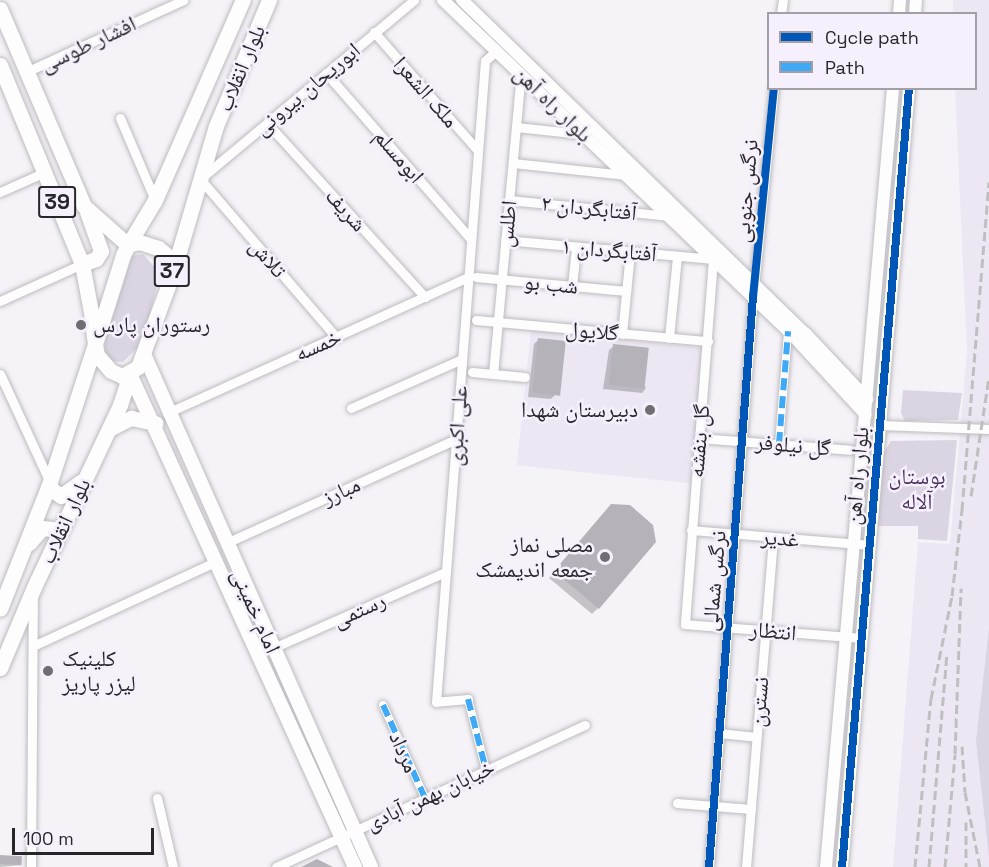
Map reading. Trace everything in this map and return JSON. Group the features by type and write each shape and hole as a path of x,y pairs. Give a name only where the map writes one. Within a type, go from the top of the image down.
{"main road":[{"name":"بلوار انقلاب","path":"128,244 155,200 243,0"},
{"name":"بلوار انقلاب","path":"172,275 216,126 269,0"},
{"name":"39","path":"0,9 84,206 128,244"},
{"name":"39","path":"0,65 4,83 45,172 82,264 95,344"},
{"path":"82,264 96,259 101,246 84,206"},
{"name":"37","path":"95,344 128,244 139,242 158,248 168,256 172,275 144,354 130,374"},
{"name":"بلوار انقلاب","path":"0,609 49,484 95,344"},
{"path":"95,344 102,364 122,376 130,374"},
{"name":"امام خمینی","path":"144,354 167,413 371,867"},
{"name":"بلوار انقلاب","path":"0,668 34,587 109,429 130,374"},
{"name":"امام خمینی","path":"130,374 139,400 155,423 355,867"},
{"path":"109,429 131,418 155,423"},
{"path":"49,484 53,494 65,496 86,478"},
{"path":"24,549 42,528 53,529 58,535"}],"street":[{"name":"افشار طوسی","path":"26,72 183,0"},
{"name":"ابوریحان بیرونی","path":"200,179 414,0"},
{"name":"بلوار راه آهن","path":"443,0 713,259 754,291 864,414 880,424"},
{"name":"بلوار راه آهن","path":"462,0 754,291 866,397 880,424"},
{"name":"ملک الشعرا","path":"374,32 478,151"},
{"name":"علی اکبری","path":"486,770 468,699 435,702 462,359 472,277 471,239 485,61 497,50"},
{"name":"ابومسلم","path":"326,73 471,239"},
{"name":"اطلس","path":"493,374 521,73"},
{"name":"نرگس جنوبی","path":"754,291 774,90"},
{"name":"بلوار راه آهن","path":"826,867 893,90"},
{"name":"بلوار راه آهن","path":"842,867 909,90"},
{"path":"120,118 155,200"},
{"name":"شریف","path":"267,123 425,297"},
{"path":"516,128 584,134"},
{"path":"513,163 626,175"},
{"path":"0,192 45,172"},
{"name":"تلاش","path":"200,179 336,336"},
{"path":"884,184 900,185"},
{"name":"آفتابگردان ۲","path":"509,200 669,216"},
{"name":"آفتابگردان ۱","path":"506,240 713,259"},
{"path":"572,286 576,247"},
{"path":"622,334 630,252"},
{"path":"669,338 677,256"},
{"name":"گل بنفشه","path":"685,624 713,259"},
{"path":"0,301 82,264"},
{"name":"خمسه","path":"167,413 472,277"},
{"name":"شب بو","path":"472,277 626,291"},
{"name":"نرگس شمالی","path":"709,867 754,291"},
{"name":"گلایول","path":"476,320 708,341"},
{"path":"779,444 788,331"},
{"path":"351,408 462,359"},
{"path":"472,372 525,377"},
{"path":"0,374 49,484"},
{"path":"880,424 989,429"},
{"name":"گل نیلوفر","path":"699,438 850,450"},
{"name":"مبارز","path":"226,543 456,439"},
{"name":"غدیر","path":"691,530 869,545"},
{"name":"نسترن","path":"746,867 773,537"},
{"path":"33,646 217,561"},
{"name":"رستمی","path":"273,648 445,572"},
{"path":"31,867 34,587"},
{"name":"انتظار","path":"685,624 861,638"},
{"name":"مرداد","path":"383,705 425,798"},
{"name":"خیابان بهمن آبادی","path":"276,867 585,725"},
{"path":"719,734 756,737"},
{"path":"835,764 850,766"},
{"path":"157,798 173,867"},
{"path":"677,803 751,809"}],"shaded area":[{"path":"953,0 989,0 989,867 893,867 918,542 950,544 967,352 955,90 977,90 977,12 953,12"},
{"path":"531,330 705,348 691,484 517,465"}],"green space":[{"path":"143,254 160,273 150,313 137,348 123,362 112,361 104,353 106,338 132,256"},
{"path":"903,390 962,393 958,420 905,421 901,413"},
{"name":"بوستان آلاله","path":"957,440 947,541 918,539 918,526 878,526 884,452 891,441"},
{"path":"989,629 989,857 976,741"}],"building":[{"path":"538,338 566,341 560,396 532,393"},
{"path":"613,344 649,348 645,389 609,385"},
{"name":"مصلی نماز جمعه اندیمشک","path":"611,504 630,505 653,525 656,542 599,609 554,571"},
{"path":"0,855 22,856 21,865 0,864"},
{"path":"317,859 333,867 301,867"}],"railway":[{"path":"915,867 931,699 952,596 962,510 989,182"},
{"path":"971,496 989,377"},
{"path":"945,867 955,754 961,588"},
{"path":"929,867 947,653"},
{"path":"962,746 965,792 980,867"},
{"path":"966,822 966,867"}],"marked path":[{"path":"779,444 788,331"},
{"path":"468,699 486,770"},
{"path":"383,705 425,798"}],"cycle path":[{"path":"709,867 753,297 774,90"},
{"path":"842,867 909,90"}],"place":[{"name":"رستوران پارس","path":"81,325"},
{"name":"دبیرستان شهدا","path":"650,410"},
{"name":"مصلی نماز جمعه اندیمشک","path":"605,557"},
{"name":"کلینیک لیزر پاریز","path":"48,671"}]}
